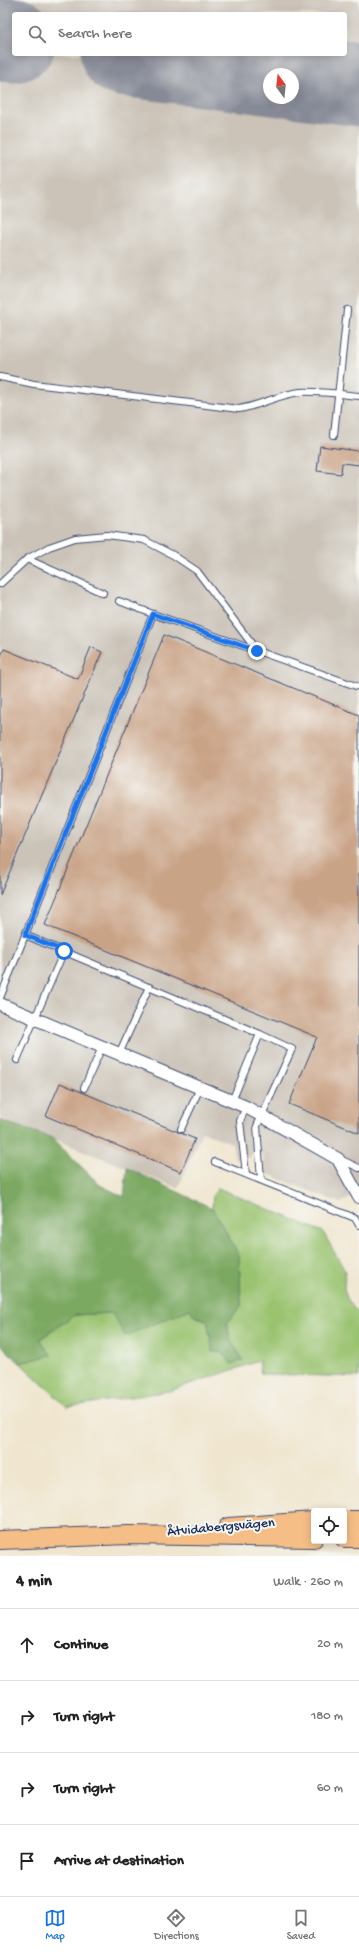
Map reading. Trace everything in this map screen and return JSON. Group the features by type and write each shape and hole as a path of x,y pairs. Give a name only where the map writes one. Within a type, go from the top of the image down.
{"main road":[{"path":"347,1520 359,1520"},
{"name":"Åtvidabergsvägen","path":"0,1540 128,1535 311,1522"},
{"name":"Åtvidabergsvägen","path":"128,1535 311,1538"},
{"path":"347,1538 359,1538"}],"street":[{"path":"0,1004 232,1101 261,1115 338,1158 359,1197"}],"lane":[{"path":"334,435 347,310"},
{"path":"0,377 34,384 239,409 252,407 298,392 359,396"},
{"path":"0,584 27,559 49,547 75,538 107,535 144,540 172,555 197,572 257,651"},
{"path":"27,559 103,593"},
{"path":"119,600 153,614 359,687"},
{"path":"0,998 153,614"},
{"path":"25,935 260,1034 292,1050 257,1126 261,1180"},
{"path":"17,1060 64,951"},
{"path":"119,1054 149,987"},
{"path":"232,1101 260,1034"},
{"path":"84,1088 102,1047"},
{"path":"181,1129 200,1088"},
{"path":"246,1107 240,1121 246,1174"},
{"path":"338,1158 359,1168"},
{"path":"215,1162 355,1218 359,1225"}],"shaded area":[{"path":"0,0 359,0 359,1193 340,1203 265,1173 263,1154 250,1155 250,1158 235,1159 232,1143 202,1132 178,1188 0,1118"}],"green space":[{"path":"0,1120 52,1138 100,1185 124,1197 127,1168 212,1208 239,1255 241,1306 227,1323 230,1339 243,1360 231,1364 223,1352 213,1352 207,1320 194,1316 190,1309 125,1336 112,1313 75,1315 40,1339 51,1355 20,1363 0,1344"},
{"path":"218,1188 323,1232 345,1271 344,1289 348,1301 359,1314 359,1377 261,1374 259,1361 169,1391 67,1407 20,1363 51,1355 40,1339 75,1315 112,1313 160,1321 190,1308 194,1316 207,1320 213,1352 223,1352 243,1360 230,1339 227,1323 241,1306 239,1255 212,1208 213,1195"}],"building":[{"path":"320,446 359,451 359,465 342,463 341,474 317,471"},
{"path":"164,635 359,715 359,1133 289,1104 317,1037 45,925"},
{"path":"91,647 102,652 0,895 0,658 4,649 78,679"},
{"path":"60,1083 195,1139 181,1172 46,1116"}],"runway":[{"path":"0,39 12,40"},
{"path":"139,56 263,72"},
{"path":"299,76 359,84"}],"route":[{"path":"64,951 25,935 153,614 257,651"}]}
